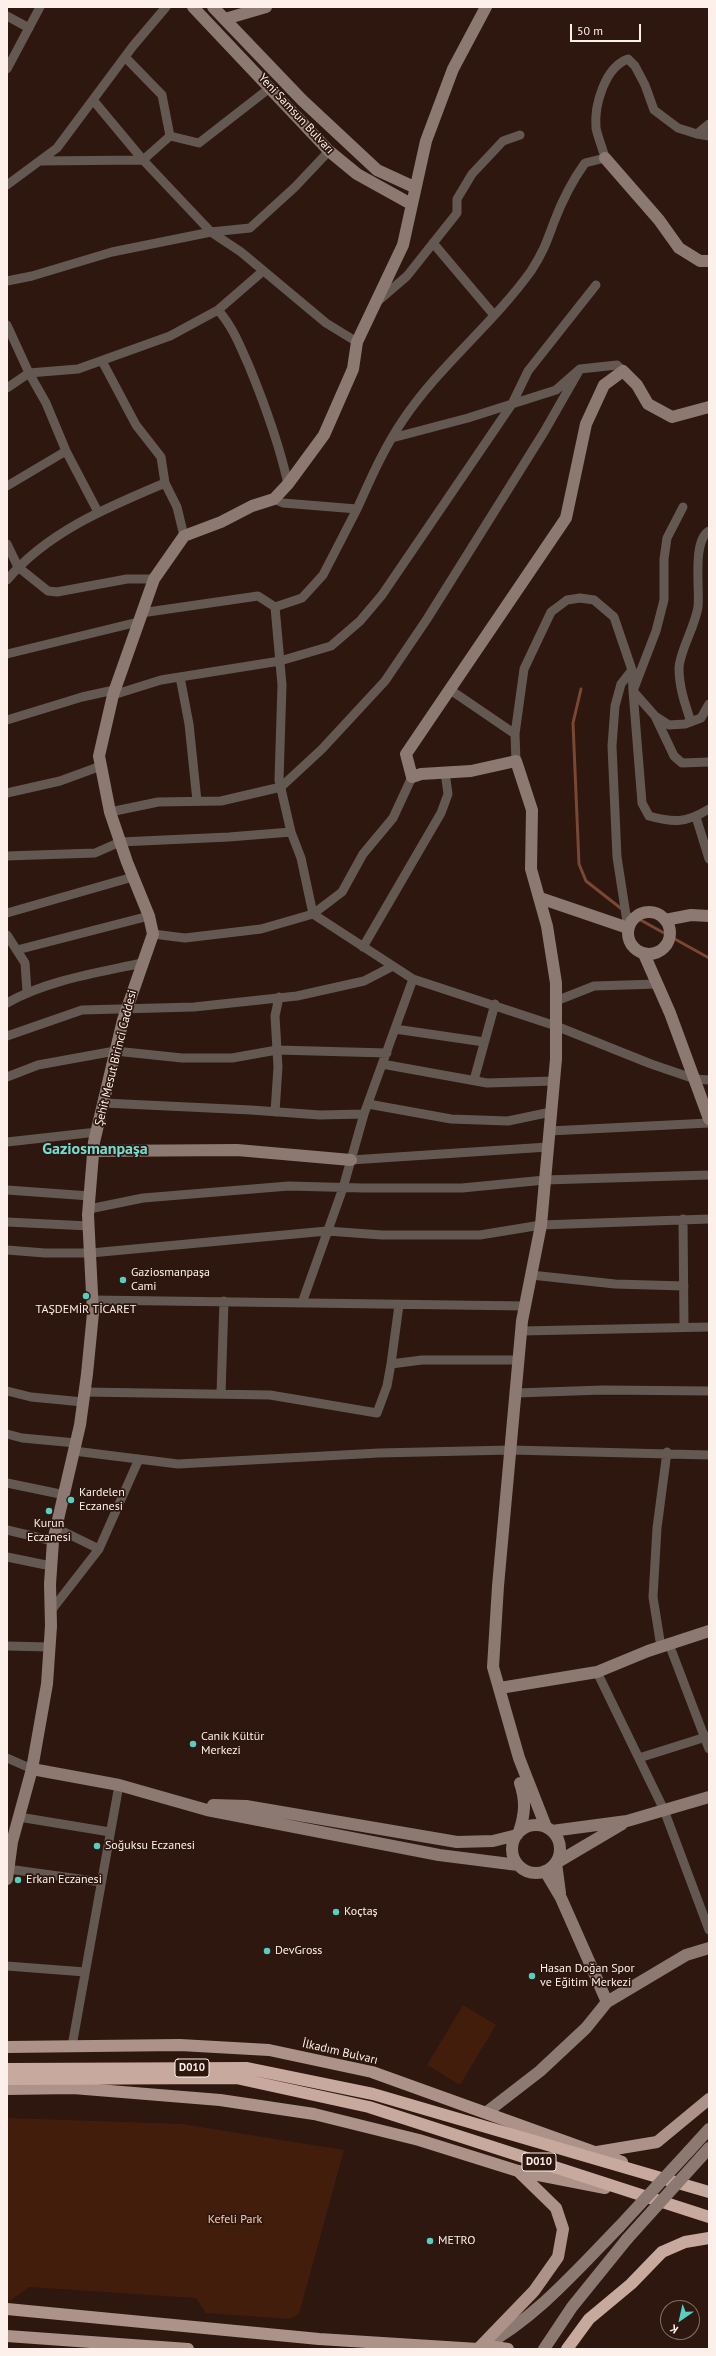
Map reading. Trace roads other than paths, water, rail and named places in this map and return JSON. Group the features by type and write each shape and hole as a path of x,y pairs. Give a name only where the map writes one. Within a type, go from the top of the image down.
{"highway":[{"name":"İlkadım Bulvarı","path":"7,2069 246,2068 373,2094 650,2173 709,2192"},
{"name":"D010","path":"7,2079 236,2078 369,2108 709,2217"},
{"path":"567,2349 589,2319 631,2284 662,2252 685,2242 709,2238"}],"main road":[{"name":"İlkadım Bulvarı","path":"7,2047 180,2046 269,2050 372,2072 487,2112 650,2173"},
{"path":"7,2089 73,2088 220,2100 314,2114 419,2140 518,2171 638,2194"},
{"path":"597,2152 657,2142 709,2099"},
{"path":"478,2349 534,2292 558,2257 563,2229 556,2208 518,2171"},
{"path":"7,2309 319,2340 478,2349 488,2346 508,2349"},
{"path":"7,2336 188,2349"}],"street":[{"path":"7,69 40,7"},
{"path":"7,185 57,148 125,57 166,7"},
{"name":"Yeni Samsun Bulvarı","path":"193,7 271,87 329,151 357,174 411,204"},
{"name":"Yeni Samsun Bulvarı","path":"213,7 302,100 377,170 414,187"},
{"path":"225,19 266,7"},
{"path":"486,7 453,69 426,141 414,187 403,244 357,342 353,370 324,434 288,484 274,499 252,506 221,522 184,536 154,579 139,618 114,693 99,756 110,812 133,877 150,916 153,934 185,938 261,929 313,914 342,892 363,854 393,818 412,777 406,754 566,518 586,424 604,385 624,372"},
{"path":"7,16 29,28"},
{"path":"125,57 162,96 170,136"},
{"path":"708,136 678,128 654,110 645,85 635,66 628,59 618,62 604,83 598,106 596,128 605,158 659,220 679,248 700,261 709,261"},
{"path":"170,136 199,143 271,87"},
{"path":"93,100 144,160 212,232 263,271 326,323 357,342"},
{"path":"696,134 709,124"},
{"path":"377,302 407,276 457,213 456,199 472,174 502,141 520,135"},
{"path":"40,161 144,160 170,136"},
{"path":"7,280 32,276 112,252 212,232 250,228 294,187 329,151"},
{"path":"275,607 302,598 323,576 357,509 378,462 404,419 432,384 532,270 547,245 554,221 572,181 585,163 605,158"},
{"path":"433,243 494,315"},
{"path":"7,388 29,373 78,370 170,336 218,310 263,271"},
{"path":"7,720 82,697 114,693 161,680 280,661 331,646 360,621 382,595 512,404 528,371 596,285"},
{"path":"218,310 231,324 270,417 280,447 288,484"},
{"path":"7,325 29,373 46,403 66,452 98,512"},
{"path":"102,361 136,425 161,457 165,483 177,507 184,536"},
{"path":"392,438 556,390 580,369 617,365 637,386 648,404 672,416 709,407"},
{"path":"110,812 158,802 222,800 281,787 322,749 385,681 432,612 544,432 580,369"},
{"path":"7,486 66,452"},
{"path":"7,580 18,567 37,550 98,512 165,483"},
{"path":"274,499 283,503 357,509"},
{"path":"633,691 656,631 664,600 664,559 666,538 683,507"},
{"path":"691,722 680,689 679,667 698,607 698,563 702,539 709,531"},
{"path":"7,544 18,567 48,591 57,592 127,578 154,579"},
{"path":"7,654 139,618 258,596 275,607"},
{"path":"561,1898 556,1863 560,1850 556,1836 549,1829 519,1758 493,1667 498,1586 522,1331 525,1306 541,1225 554,1081 556,1026 556,982 547,926 531,869 532,810 516,761 515,734 524,669 551,612 568,600 580,598 594,600 614,617 632,670 642,803 649,816 672,822 696,817 709,809"},
{"path":"275,607 282,685 279,780 291,832 301,858 313,914 413,979 494,1004 556,1026 608,1048 695,1079 709,1080"},
{"path":"628,928 635,917 641,914 654,913 665,920 670,932 667,945 657,953 644,954 632,947 629,941 617,857 612,746 615,706 621,684 632,670"},
{"path":"180,677 189,724 197,801"},
{"path":"449,690 515,734"},
{"path":"633,691 655,716 669,725 691,722 701,718 709,707"},
{"path":"655,716 674,756 682,764 709,762"},
{"path":"412,777 445,772 470,771 516,761"},
{"path":"7,793 60,781 101,766"},
{"path":"363,947 441,813 448,794 445,772"},
{"path":"696,817 709,859"},
{"path":"7,856 94,853 120,842 291,832"},
{"path":"7,913 133,877"},
{"path":"540,898 628,928"},
{"path":"665,920 691,915 709,916"},
{"path":"17,950 150,916"},
{"name":"Şehit Mesut Birinci Caddesi","path":"8,1874 9,1840 19,1817 32,1769 47,1684 53,1540 75,1447 84,1397 92,1300 89,1210 94,1151 115,1051 127,1008 153,934"},
{"path":"7,935 25,963 27,992"},
{"path":"644,954 658,984 709,1119"},
{"path":"7,1001 27,992 91,974 142,963"},
{"path":"7,1036 82,1010 194,1007 253,1002 279,997 297,996 364,980 393,966"},
{"path":"302,1303 343,1188 364,1114 413,979"},
{"path":"556,1001 594,986 658,984"},
{"path":"275,1112 278,1067 275,1016 279,997"},
{"path":"474,1080 494,1004"},
{"path":"395,1029 484,1042"},
{"path":"7,1077 38,1065 115,1051 182,1058 232,1058 277,1050 387,1053"},
{"path":"382,1064 488,1083 554,1081"},
{"path":"104,1103 275,1112 320,1116 364,1114"},
{"path":"368,1104 451,1119 508,1121 551,1112"},
{"path":"549,1131 709,1123"},
{"path":"7,1142 97,1132"},
{"path":"94,1151 236,1150 351,1160 548,1147"},
{"path":"89,1210 143,1198 200,1192 289,1186 343,1188 462,1188 545,1180 709,1175"},
{"path":"7,1190 90,1196"},
{"path":"7,1250 45,1253 91,1253 327,1231 382,1235 480,1235 541,1225 709,1219"},
{"path":"683,1220 684,1327"},
{"path":"7,1222 89,1226"},
{"path":"531,1275 615,1284 684,1286"},
{"path":"92,1300 525,1306"},
{"path":"221,1394 224,1301"},
{"path":"7,1391 31,1397 221,1394 270,1395 377,1413 387,1386 399,1305"},
{"path":"522,1331 709,1327"},
{"path":"391,1364 422,1360 519,1360"},
{"path":"516,1393 603,1390 709,1391"},
{"path":"7,1434 139,1459 178,1464 379,1453 511,1450 667,1452 709,1455"},
{"path":"667,1452 657,1528 653,1597 665,1646 707,1737 709,1748"},
{"path":"50,1612 99,1549 139,1459"},
{"path":"7,1483 64,1495"},
{"path":"56,1528 99,1549"},
{"path":"7,1530 53,1540"},
{"path":"7,1557 51,1566"},
{"path":"500,1688 597,1672 709,1631"},
{"path":"7,1646 49,1647"},
{"path":"597,1672 664,1810 709,1930"},
{"path":"495,1673 496,1703 525,1796 525,1816 512,1850 518,1865"},
{"path":"639,1758 707,1737"},
{"path":"7,1758 32,1769 119,1785 182,1804 439,1854 518,1865 531,1872 545,1871 627,1821"},
{"path":"72,2046 119,1785"},
{"path":"182,1804 246,1806 457,1842 493,1841 518,1834 530,1826 549,1829 627,1821 709,1797"},
{"path":"19,1817 110,1832"},
{"path":"545,1871 561,1898 607,2002"},
{"path":"8,1874 101,1882"},
{"path":"487,2112 540,2071 586,2028 607,2002 686,1955 709,1948"},
{"path":"7,1966 85,1972"},
{"path":"478,2349 500,2337 548,2299 619,2227 709,2129"},
{"path":"544,2349 572,2307 627,2239 709,2148"}],"waterway":[{"path":"581,689 573,723 579,864 586,881 623,910"},
{"path":"628,913 709,958"}],"place":[{"name":"Gaziosmanpaşa Cami","path":"123,1280"},
{"name":"TAŞDEMİR TİCARET","path":"86,1296"},
{"name":"Kardelen Eczanesi","path":"71,1500"},
{"name":"Kurun Eczanesi","path":"49,1511"},
{"name":"Canik Kültür Merkezi","path":"193,1744"},
{"name":"Soğuksu Eczanesi","path":"97,1846"},
{"name":"Erkan Eczanesi","path":"18,1880"},
{"name":"Koçtaş","path":"336,1912"},
{"name":"DevGross","path":"267,1951"},
{"name":"Hasan Doğan Spor ve Eğitim Merkezi","path":"532,1976"},
{"name":"METRO","path":"430,2241"}],"district":[{"name":"Gaziosmanpaşa","path":"95,1149"}],"park label":[{"name":"Kefeli Park","path":"235,2220"}]}
